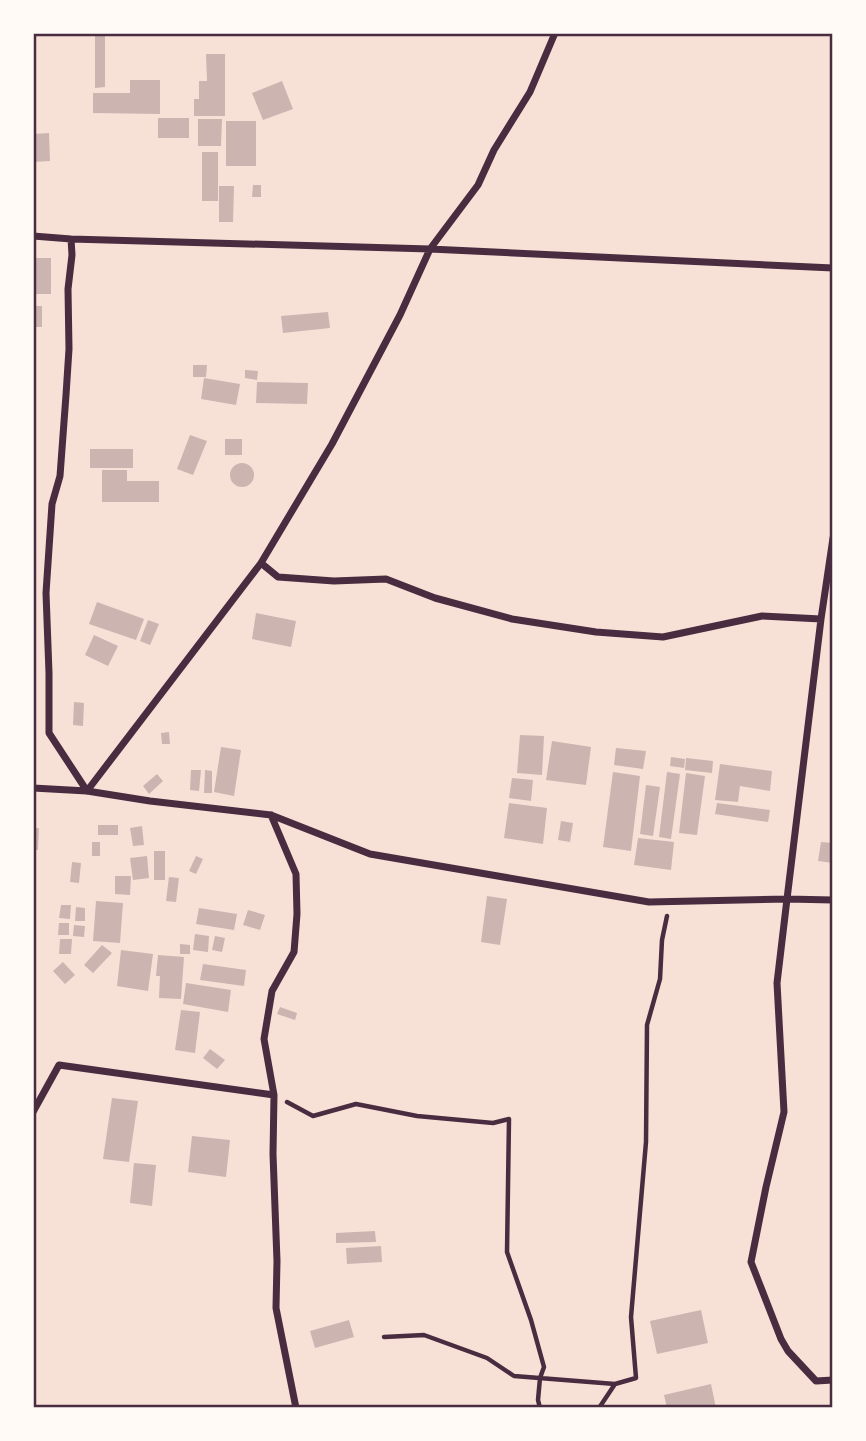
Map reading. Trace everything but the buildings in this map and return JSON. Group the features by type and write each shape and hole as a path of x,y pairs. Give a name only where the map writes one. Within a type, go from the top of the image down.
{"street":[{"path":"87,791 261,563 332,444 400,315 430,248 478,185 495,150 530,92 555,33"},
{"path":"33,236 430,248 833,268"},
{"path":"71,239 66,395 60,476 52,504 46,593 49,733 87,791"},
{"path":"833,538 777,983 784,1112 765,1187 751,1262 788,1351 816,1381 833,1380"},
{"path":"261,563 278,577 334,581 386,579 435,598 512,619 596,632 663,637 762,616 821,619"},
{"path":"33,788 87,791 271,815 370,854 649,902 833,900"},
{"path":"271,815 296,874 298,914 294,952 272,991 264,1039 274,1095 273,1154 278,1261 276,1308 296,1408"},
{"path":"33,1112 59,1065 274,1095"}],"path":[{"path":"384,1337 424,1335 487,1357 514,1376 615,1384 636,1378 631,1317 646,1142 647,1025 660,979 662,940 670,901"},
{"path":"274,1095 313,1116 356,1104 418,1116 493,1123 509,1119 507,1252 544,1367 540,1378 540,1408"},
{"path":"599,1408 615,1384"}]}
